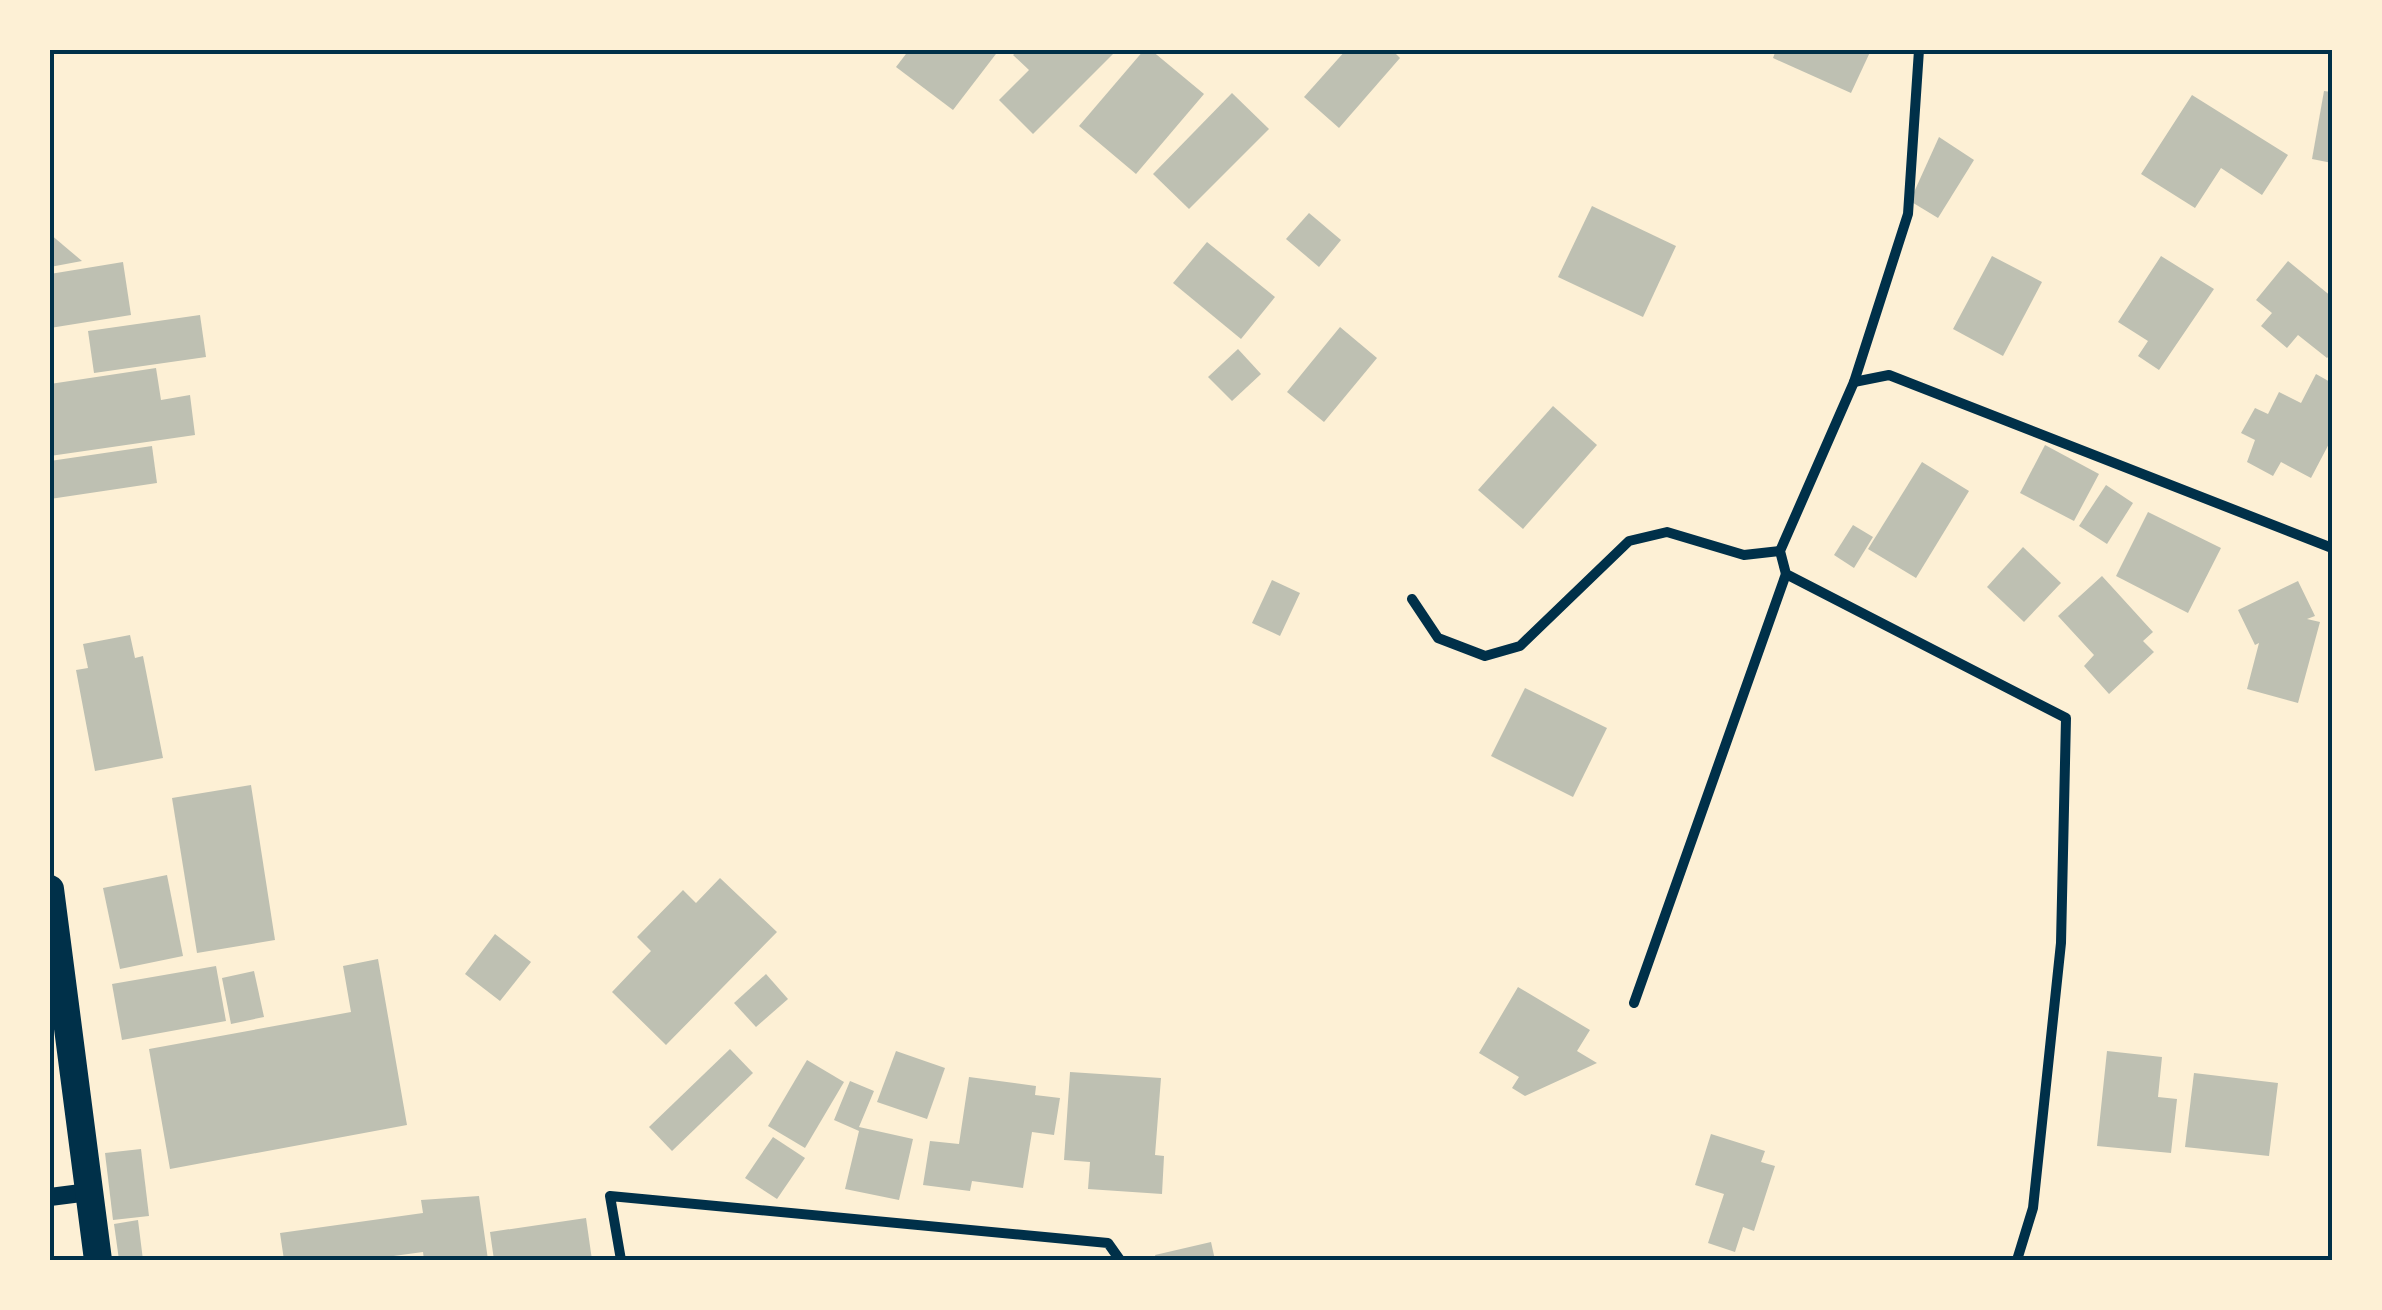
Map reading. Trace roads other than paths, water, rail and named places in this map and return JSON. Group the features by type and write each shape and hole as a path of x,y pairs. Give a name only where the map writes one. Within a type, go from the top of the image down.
{"highway":[{"path":"50,890 98,1260"}],"street":[{"path":"1634,1003 1786,574 1780,552 1854,382 1908,214 1920,50"},
{"path":"1854,382 1889,375 2332,548"},
{"path":"1412,599 1438,638 1485,656 1520,646 1630,541 1667,532 1744,555 1780,552"},
{"path":"1786,574 2066,718 2062,943 2033,1208 2017,1260"},
{"path":"50,1197 89,1192"},
{"path":"621,1260 610,1196 1108,1244 1120,1260"}]}
